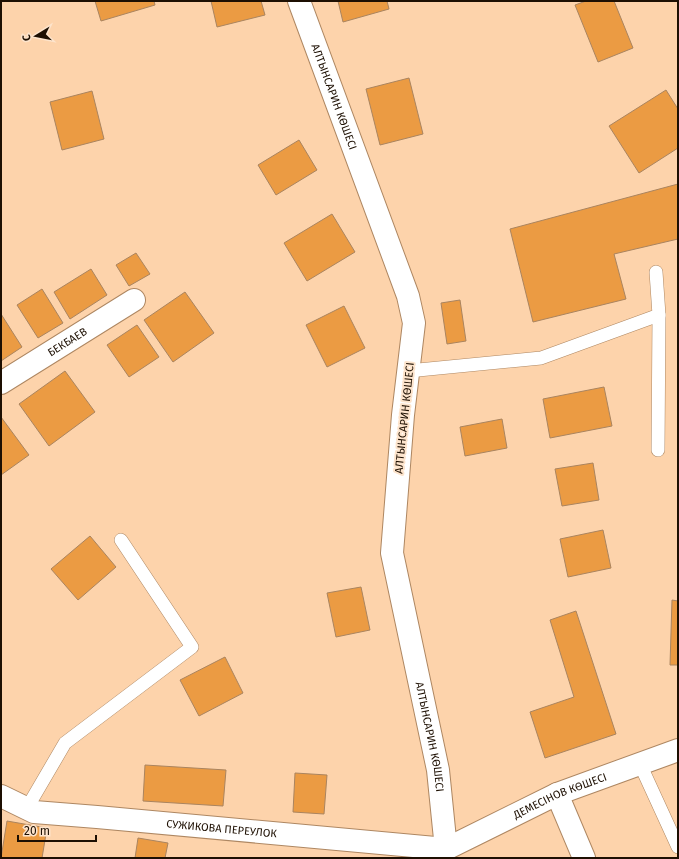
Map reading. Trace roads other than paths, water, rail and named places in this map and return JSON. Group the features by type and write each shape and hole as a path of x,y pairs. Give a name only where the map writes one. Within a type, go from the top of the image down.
{"street":[{"name":"АЛТЫНСАРИН КӨШЕСІ","path":"299,1 408,296 414,323 403,415 392,553 438,770 444,854"},
{"name":"БЕКБАЕВ","path":"1,383 134,300"},
{"name":"ДЕМЕСІНОВ КӨШЕСІ","path":"444,854 557,794 678,750"},
{"path":"557,794 584,858"},
{"name":"СУЖИКОВА ПЕРЕУЛОК","path":"1,796 34,812 97,817 444,854"}],"lane":[{"path":"656,272 659,315 658,450"},
{"path":"408,371 541,358 659,315"},
{"path":"27,808 65,743 192,647 121,540"},
{"path":"640,764 678,847"}]}
